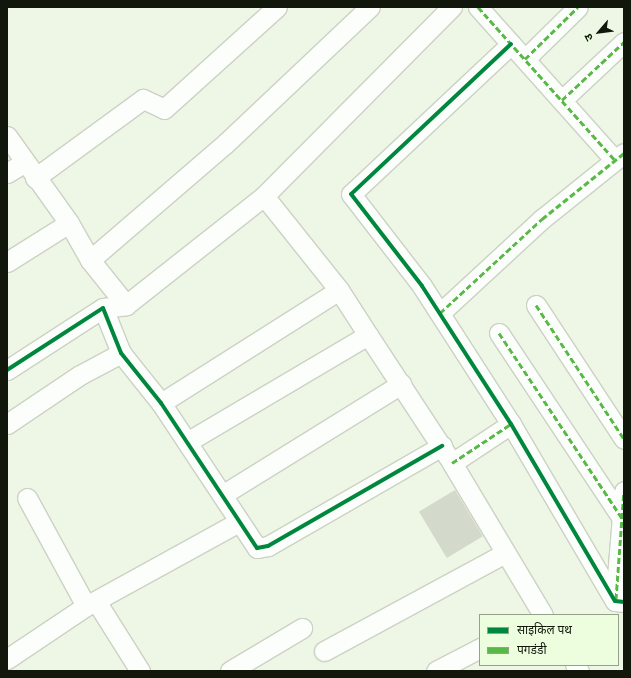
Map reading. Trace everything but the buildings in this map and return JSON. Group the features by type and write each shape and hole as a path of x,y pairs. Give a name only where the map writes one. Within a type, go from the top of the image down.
{"street":[{"path":"35,178 143,99 164,109 277,7"},
{"path":"90,260 226,143 370,7"},
{"path":"7,370 103,308 126,305 264,196 452,7"},
{"path":"440,313 542,219 620,156 562,100 478,7"},
{"path":"525,59 578,7"},
{"path":"562,100 624,42"},
{"path":"511,44 351,194 440,313 512,424 620,602"},
{"path":"7,136 35,178 69,223 90,260 126,305"},
{"path":"7,173 25,162"},
{"path":"264,196 339,290 442,446 542,614"},
{"path":"7,262 69,223"},
{"path":"161,403 339,290"},
{"path":"536,305 624,439"},
{"path":"103,308 121,353 161,403 257,548 263,548 442,446"},
{"path":"499,333 622,518"},
{"path":"187,442 368,334"},
{"path":"7,424 80,375 121,353"},
{"path":"222,495 401,384"},
{"path":"452,463 512,424"},
{"path":"620,602 624,491"},
{"path":"27,498 91,603 140,671"},
{"path":"7,659 91,603 239,522"},
{"path":"324,651 505,553"},
{"path":"230,671 302,628"},
{"path":"436,671 479,649"}],"marked path":[{"path":"478,7 615,160"},
{"path":"525,59 578,7"},
{"path":"562,100 624,42"},
{"path":"440,313 542,219 624,153"},
{"path":"536,305 624,439"},
{"path":"499,333 622,518"},
{"path":"452,463 511,424"},
{"path":"616,599 624,491"}],"cycle path":[{"path":"511,44 351,194 422,286 511,424 615,601 624,602"},
{"path":"7,370 103,308 121,353 161,403 257,548 268,546 442,446"}]}
